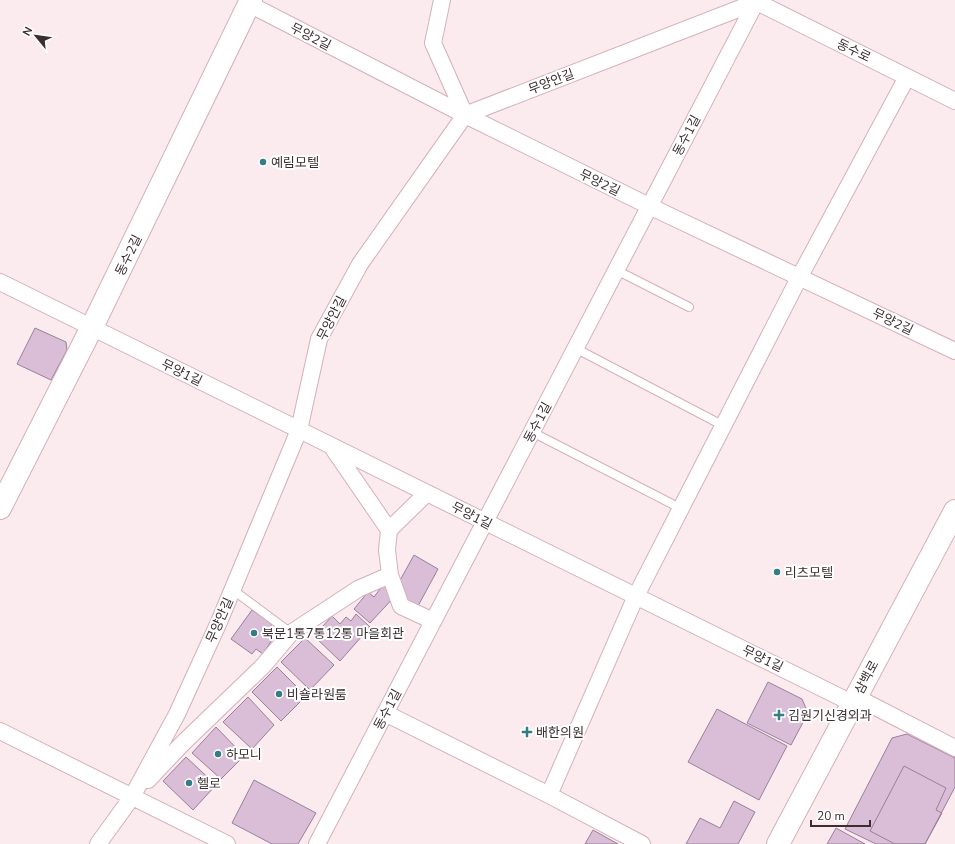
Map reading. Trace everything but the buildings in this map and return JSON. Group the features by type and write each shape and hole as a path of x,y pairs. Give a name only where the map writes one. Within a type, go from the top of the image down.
{"street":[{"path":"442,0 433,43 465,115"},
{"name":"무양안길","path":"98,844 132,797 177,714 233,590 256,530 299,430 319,339 360,264 465,115 755,1"},
{"name":"동수로","path":"755,1 955,100"},
{"name":"동수1길","path":"317,844 755,1"},
{"name":"무양2길","path":"250,2 465,115 649,206 800,276 955,351"},
{"name":"동수2길","path":"0,508 92,328 250,2"},
{"path":"549,794 636,596 722,425 907,77"},
{"name":"무양1길","path":"0,282 636,596 955,748"},
{"path":"331,445 389,530 387,550 390,575 401,606 433,622"},
{"path":"389,530 427,493"},
{"name":"삼백로","path":"778,844 955,511"},
{"path":"132,797 182,744 263,666 291,633 358,589 390,575"},
{"path":"385,713 549,794 642,844"},
{"path":"0,732 227,844"}],"lane":[{"path":"616,270 689,307"},
{"path":"575,348 722,425"},
{"path":"532,432 680,508"},
{"path":"233,590 291,633"}],"place":[{"name":"예림모텔","path":"263,162"},
{"name":"리츠모텔","path":"777,572"},
{"name":"북문1통7통12통 마을회관","path":"254,633"},
{"name":"비숄라원룸","path":"279,694"},
{"name":"김원기신경외과","path":"779,715"},
{"name":"배한의원","path":"527,732"},
{"name":"하모니","path":"218,754"},
{"name":"헬로","path":"189,783"}]}
